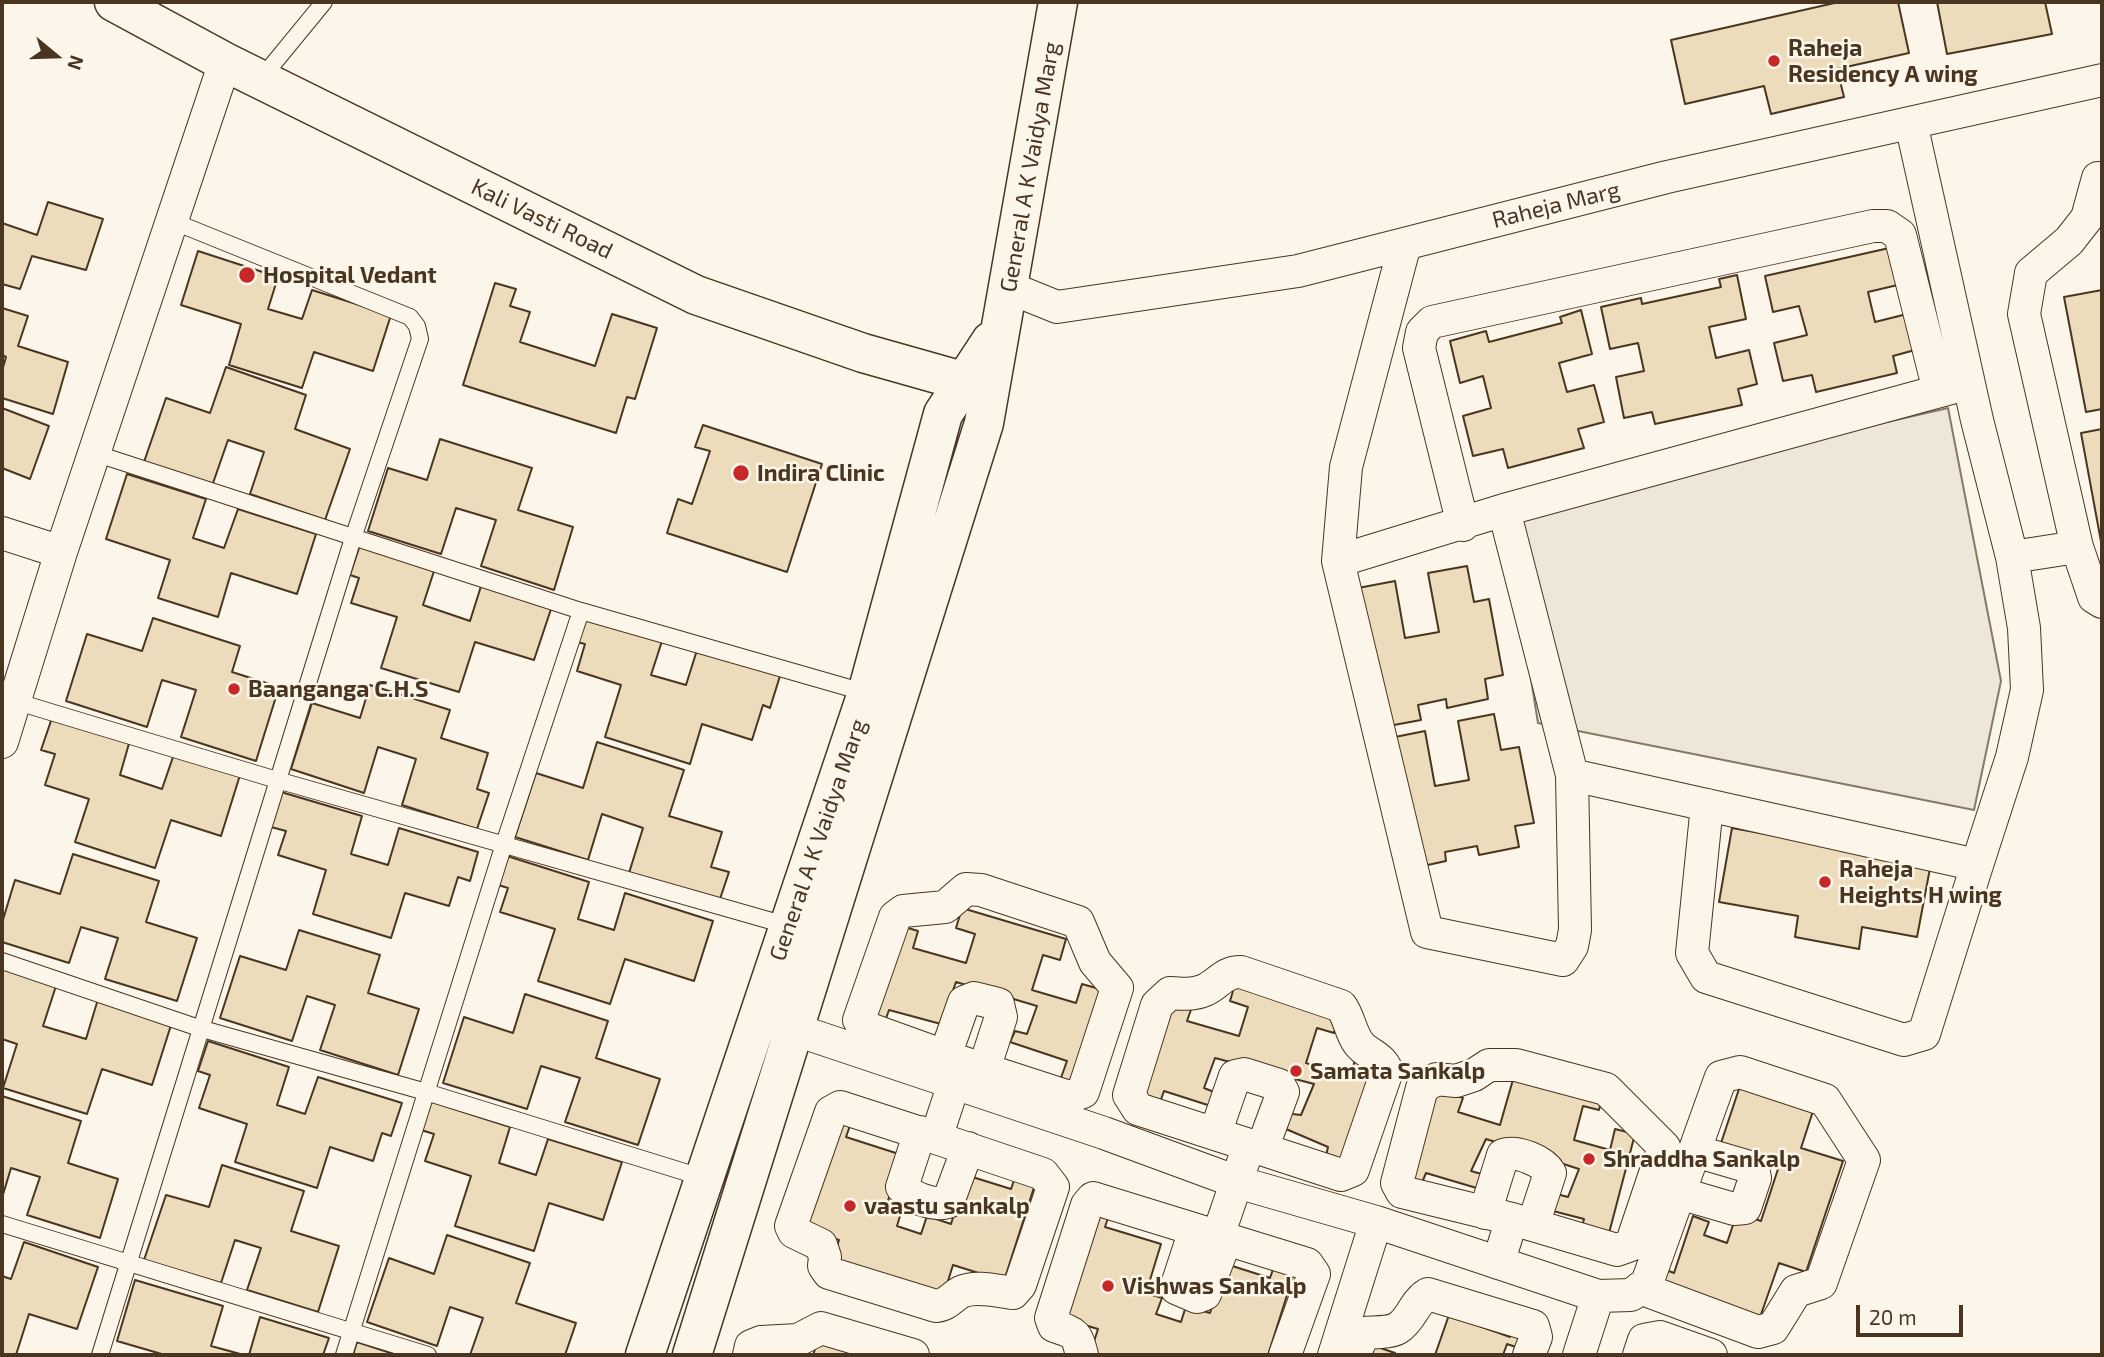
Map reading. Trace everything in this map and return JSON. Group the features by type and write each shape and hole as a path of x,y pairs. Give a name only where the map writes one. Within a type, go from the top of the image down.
{"main road":[{"name":"Kali Vasti Road","path":"114,2 260,80 696,295 863,353 977,385"},
{"name":"General A K Vaidya Marg","path":"645,1355 867,694 943,414 977,385 998,331 1010,288 1058,2"},
{"name":"General A K Vaidya Marg","path":"692,1355 984,424 977,385"}],"street":[{"path":"2,742 61,552 225,62"},
{"name":"Raheja Marg","path":"1010,288 1057,307 1298,271 1667,177 2102,80"},
{"path":"1707,805 1692,953 1706,978 1904,1040 1924,1034 2012,757 2027,690 2024,628 2012,557 1969,382 1911,123"},
{"path":"2102,177 2098,178 2087,218 2069,241 2031,273 2024,314 2077,547 2094,597 2102,602"},
{"path":"1463,525 1419,348 1422,332 1432,322 1873,226 1886,226 1900,235 1939,391"},
{"path":"1405,244 1346,467 1338,561 1427,932 1563,960 1572,946 1574,930 1572,775 1504,510"},
{"path":"1338,561 1463,525 1504,510 1969,382"},
{"path":"2,533 61,552"},
{"path":"2012,557 2077,547"},
{"path":"1572,775 1977,865"},
{"path":"758,1018 961,1068 1069,1097 1083,1092 1116,988 1096,962 1078,922 981,890 966,889 945,907 903,911 895,917 859,1020 864,1027 961,1068 1104,1133 1237,1182 1376,1222 1598,1296 1631,1295 1640,1288 1647,1283 1721,1077 1740,1072 1825,1100 1864,1160 1821,1283 1796,1291 1773,1328 1758,1332 1640,1288"},
{"path":"1227,972 1241,972 1340,1006 1349,1017 1360,1046 1383,1062 1387,1071 1353,1170 1341,1175 1255,1147 1139,1109 1129,1095 1157,1005 1170,993 1187,995 1206,990 1227,972"},
{"path":"1489,1065 1516,1065 1606,1089 1664,1147 1631,1245 1617,1250 1510,1219 1402,1192 1397,1183 1422,1088 1436,1079 1456,1081 1474,1075 1489,1065"},
{"path":"961,1068 902,1187 907,1194 940,1205 948,1202 968,1148"},
{"path":"1213,1235 1283,1091 1279,1085 1244,1074 1235,1076 1215,1134"},
{"path":"840,1107 928,1135 1043,1174 1053,1187 1020,1285 1013,1293 972,1289 959,1293 945,1305 936,1306 829,1273 824,1266 825,1256 821,1245 794,1232 791,1226 831,1112 840,1107"},
{"path":"1679,1193 1734,1209 1745,1208 1755,1178 1753,1168 1695,1151"},
{"path":"1082,1355 1080,1340 1074,1333 1054,1326 1051,1318 1087,1205 1093,1198 1307,1264 1314,1274 1285,1355"},
{"path":"1498,1263 1510,1219"},
{"path":"1334,1355 1376,1222"},
{"path":"1354,1355 1364,1334 1396,1330 1409,1317 1420,1298 1428,1294 1533,1326 1536,1337 1529,1355"},
{"path":"1578,1355 1598,1296"},
{"path":"748,1355 751,1346 761,1342 797,1340 821,1328 914,1355"},
{"path":"1639,1355 1643,1340 1660,1337 1712,1355"}],"lane":[{"path":"260,80 324,2"},
{"path":"100,1355 199,1028 353,538 420,339 418,326 410,317 172,221"},
{"path":"94,453 581,611 867,694"},
{"path":"344,1355 504,844 581,611"},
{"path":"14,701 277,780 789,926"},
{"path":"2,961 199,1028 426,1092 704,1178"},
{"path":"2,1224 428,1355"}],"shaded area":[{"path":"1948,408 2001,681 1974,810 1538,723 1504,510"}],"building":[{"name":"Raheja Residency A wing","path":"1839,2 1898,2 1909,53 1837,69 1844,97 1771,114 1764,86 1685,104 1671,40"},
{"path":"1937,2 2045,2 2052,34 1947,54"},
{"path":"48,202 103,219 86,270 32,256 20,289 2,284 2,223 37,235"},
{"path":"1898,246 1906,283 1868,292 1875,322 1907,314 1915,350 1893,356 1897,373 1816,392 1812,375 1783,381 1774,343 1807,335 1799,306 1773,312 1765,276"},
{"path":"198,251 278,277 268,309 302,319 312,290 391,315 373,371 314,352 302,388 229,365 241,324 181,305"},
{"path":"1737,275 1746,319 1709,327 1716,358 1749,350 1757,384 1738,389 1742,405 1655,424 1652,412 1624,418 1616,377 1644,371 1638,343 1610,349 1601,307 1641,298 1642,304 1721,287 1719,279"},
{"path":"495,283 516,289 510,306 530,312 520,342 595,366 612,314 657,328 635,399 627,397 616,433 463,385"},
{"path":"2102,290 2102,409 2086,412 2064,297"},
{"path":"2,308 28,316 18,346 68,362 53,414 2,398 2,371 6,357 2,355"},
{"path":"1581,310 1592,354 1559,363 1567,392 1594,385 1604,422 1578,429 1584,448 1508,468 1503,449 1473,456 1463,416 1491,408 1483,376 1460,383 1450,341 1486,331 1489,342 1562,323 1560,317"},
{"path":"226,367 306,395 295,429 350,449 325,520 250,494 264,452 228,440 212,486 144,462 166,398 210,413"},
{"path":"2,408 49,426 30,479 2,468"},
{"path":"703,425 822,464 787,572 667,533 678,499 692,504 710,451 695,447"},
{"path":"2102,429 2102,547 2081,433"},
{"path":"440,439 532,468 518,510 573,527 554,590 481,566 496,520 456,508 441,554 368,531 388,468 427,480"},
{"path":"127,474 206,499 193,538 224,548 238,509 316,534 297,594 231,573 218,617 158,598 170,560 106,539"},
{"path":"360,545 435,568 423,605 470,621 482,583 552,606 534,660 475,642 459,692 381,668 397,617 351,603 359,578 350,575"},
{"path":"1467,566 1474,602 1489,599 1503,675 1485,679 1488,699 1447,708 1446,699 1418,705 1421,720 1383,727 1358,588 1395,581 1405,638 1439,632 1428,573"},
{"path":"583,612 663,638 651,675 686,685 697,650 780,676 770,708 763,705 752,740 702,724 690,764 605,737 621,685 577,671 585,644 573,641"},
{"name":"Baanganga C.H.S","path":"153,618 240,646 232,672 279,687 256,761 181,737 196,690 162,680 147,727 66,701 87,634 142,651"},
{"path":"370,685 450,710 441,738 488,753 477,789 489,793 477,829 402,805 416,759 378,747 364,793 291,769 312,703 360,718"},
{"path":"1494,714 1501,750 1519,747 1534,823 1515,826 1519,847 1479,855 1477,846 1445,852 1446,861 1414,868 1390,738 1425,731 1435,786 1469,780 1458,721"},
{"path":"53,715 130,740 120,775 162,789 174,754 240,775 221,836 171,820 155,868 75,842 89,799 45,785 55,754 41,750"},
{"path":"597,742 684,770 669,816 722,832 711,867 729,872 719,902 629,873 643,828 602,814 588,860 515,837 536,773 583,788"},
{"path":"281,792 362,816 351,854 388,865 399,828 478,852 470,881 458,877 449,906 405,893 391,938 313,914 326,870 278,855 286,831 271,827"},
{"name":"Raheja Heights H wing","path":"1732,828 1931,863 1917,937 1862,927 1859,949 1795,937 1798,916 1719,902"},
{"path":"73,854 159,881 146,922 197,938 177,1001 105,979 118,938 81,927 69,963 2,942 2,923 15,880 60,894"},
{"path":"504,855 589,882 578,919 614,930 625,893 713,921 694,981 625,959 610,1004 538,981 555,929 500,912 508,888 495,884"},
{"path":"962,908 1066,939 1060,960 1043,955 1032,990 1076,1003 1082,984 1103,990 1073,1089 1058,1086 1067,1061 1010,1042 1015,1031 1027,1034 1037,1006 956,982 941,1024 889,1010 883,1027 869,1022 895,924 918,931 913,948 966,963 975,934 956,928"},
{"path":"299,930 380,955 368,993 419,1009 398,1075 320,1050 335,1005 307,996 292,1041 220,1018 240,956 286,970"},
{"path":"2,969 56,986 43,1026 86,1039 98,999 172,1022 152,1085 102,1069 87,1114 3,1088 17,1044 2,1039"},
{"name":"Samata Sankalp","path":"1236,981 1340,1012 1334,1033 1317,1028 1306,1063 1350,1076 1356,1057 1379,1065 1346,1166 1325,1160 1328,1147 1279,1126 1284,1113 1301,1115 1314,1084 1215,1058 1204,1088 1219,1094 1214,1107 1164,1091 1159,1105 1140,1098 1169,997 1193,1004 1187,1021 1239,1036 1248,1007 1230,1001"},
{"path":"525,994 608,1021 596,1058 660,1079 638,1145 565,1122 580,1078 541,1066 527,1109 443,1083 464,1017 513,1033"},
{"path":"208,1041 289,1067 277,1105 305,1114 318,1077 402,1103 391,1136 382,1133 373,1161 330,1147 317,1188 235,1162 247,1124 199,1108 210,1075 198,1071"},
{"name":"Shraddha Sankalp","path":"1514,1076 1602,1098 1599,1110 1583,1106 1574,1140 1610,1150 1615,1129 1635,1134 1608,1237 1581,1230 1584,1219 1549,1210 1553,1193 1568,1197 1579,1169 1486,1139 1471,1171 1485,1175 1480,1189 1426,1173 1418,1192 1404,1184 1434,1087 1463,1098 1458,1112 1500,1125"},
{"path":"1741,1083 1814,1108 1801,1148 1843,1161 1806,1272 1779,1263 1758,1323 1654,1287 1661,1268 1674,1273 1693,1216 1709,1222 1704,1235 1727,1243 1737,1213 1761,1221 1779,1166 1720,1146"},
{"path":"2,1096 81,1121 68,1163 118,1179 100,1238 27,1215 40,1177 11,1168 2,1198"},
{"path":"429,1101 510,1127 499,1163 536,1175 548,1139 622,1162 603,1220 549,1203 534,1251 455,1226 471,1176 425,1161 434,1134 421,1130"},
{"name":"vaastu sankalp","path":"834,1115 852,1120 846,1137 902,1155 887,1204 902,1209 897,1226 921,1234 927,1216 951,1224 966,1175 1011,1189 1017,1172 1037,1178 1004,1281 953,1265 942,1300 831,1266 839,1240 799,1227"},
{"path":"222,1165 304,1191 291,1231 339,1246 318,1312 247,1290 261,1248 235,1240 221,1283 144,1260 166,1195 209,1207"},
{"name":"Vishwas Sankalp","path":"1093,1204 1111,1209 1105,1227 1161,1244 1146,1293 1162,1298 1156,1314 1181,1322 1186,1306 1210,1313 1226,1264 1270,1278 1276,1261 1296,1267 1268,1355 1090,1354 1098,1329 1058,1317"},
{"path":"447,1235 530,1263 516,1303 576,1323 565,1355 470,1355 483,1318 450,1307 437,1346 367,1322 389,1258 434,1274"},
{"path":"24,1242 98,1267 77,1329 29,1314 16,1355 2,1355 2,1276 11,1279"},
{"path":"135,1280 223,1306 211,1346 244,1355 165,1355 117,1341"},
{"path":"1449,1315 1510,1337 1512,1331 1524,1335 1519,1348 1507,1344 1503,1355 1435,1355"},
{"path":"260,1317 329,1338 323,1355 249,1355"},
{"path":"820,1335 884,1355 813,1355"},
{"path":"357,1342 397,1355 353,1355"},
{"path":"1369,1344 1395,1353 1365,1355"}],"place":[{"name":"Raheja Residency A wing","path":"1774,61"},
{"name":"Hospital Vedant","path":"247,275"},
{"name":"Indira Clinic","path":"741,473"},
{"name":"Baanganga C.H.S","path":"234,689"},
{"name":"Raheja Heights H wing","path":"1825,882"},
{"name":"Samata Sankalp","path":"1296,1071"},
{"name":"Shraddha Sankalp","path":"1589,1159"},
{"name":"vaastu sankalp","path":"850,1206"},
{"name":"Vishwas Sankalp","path":"1108,1286"}]}
